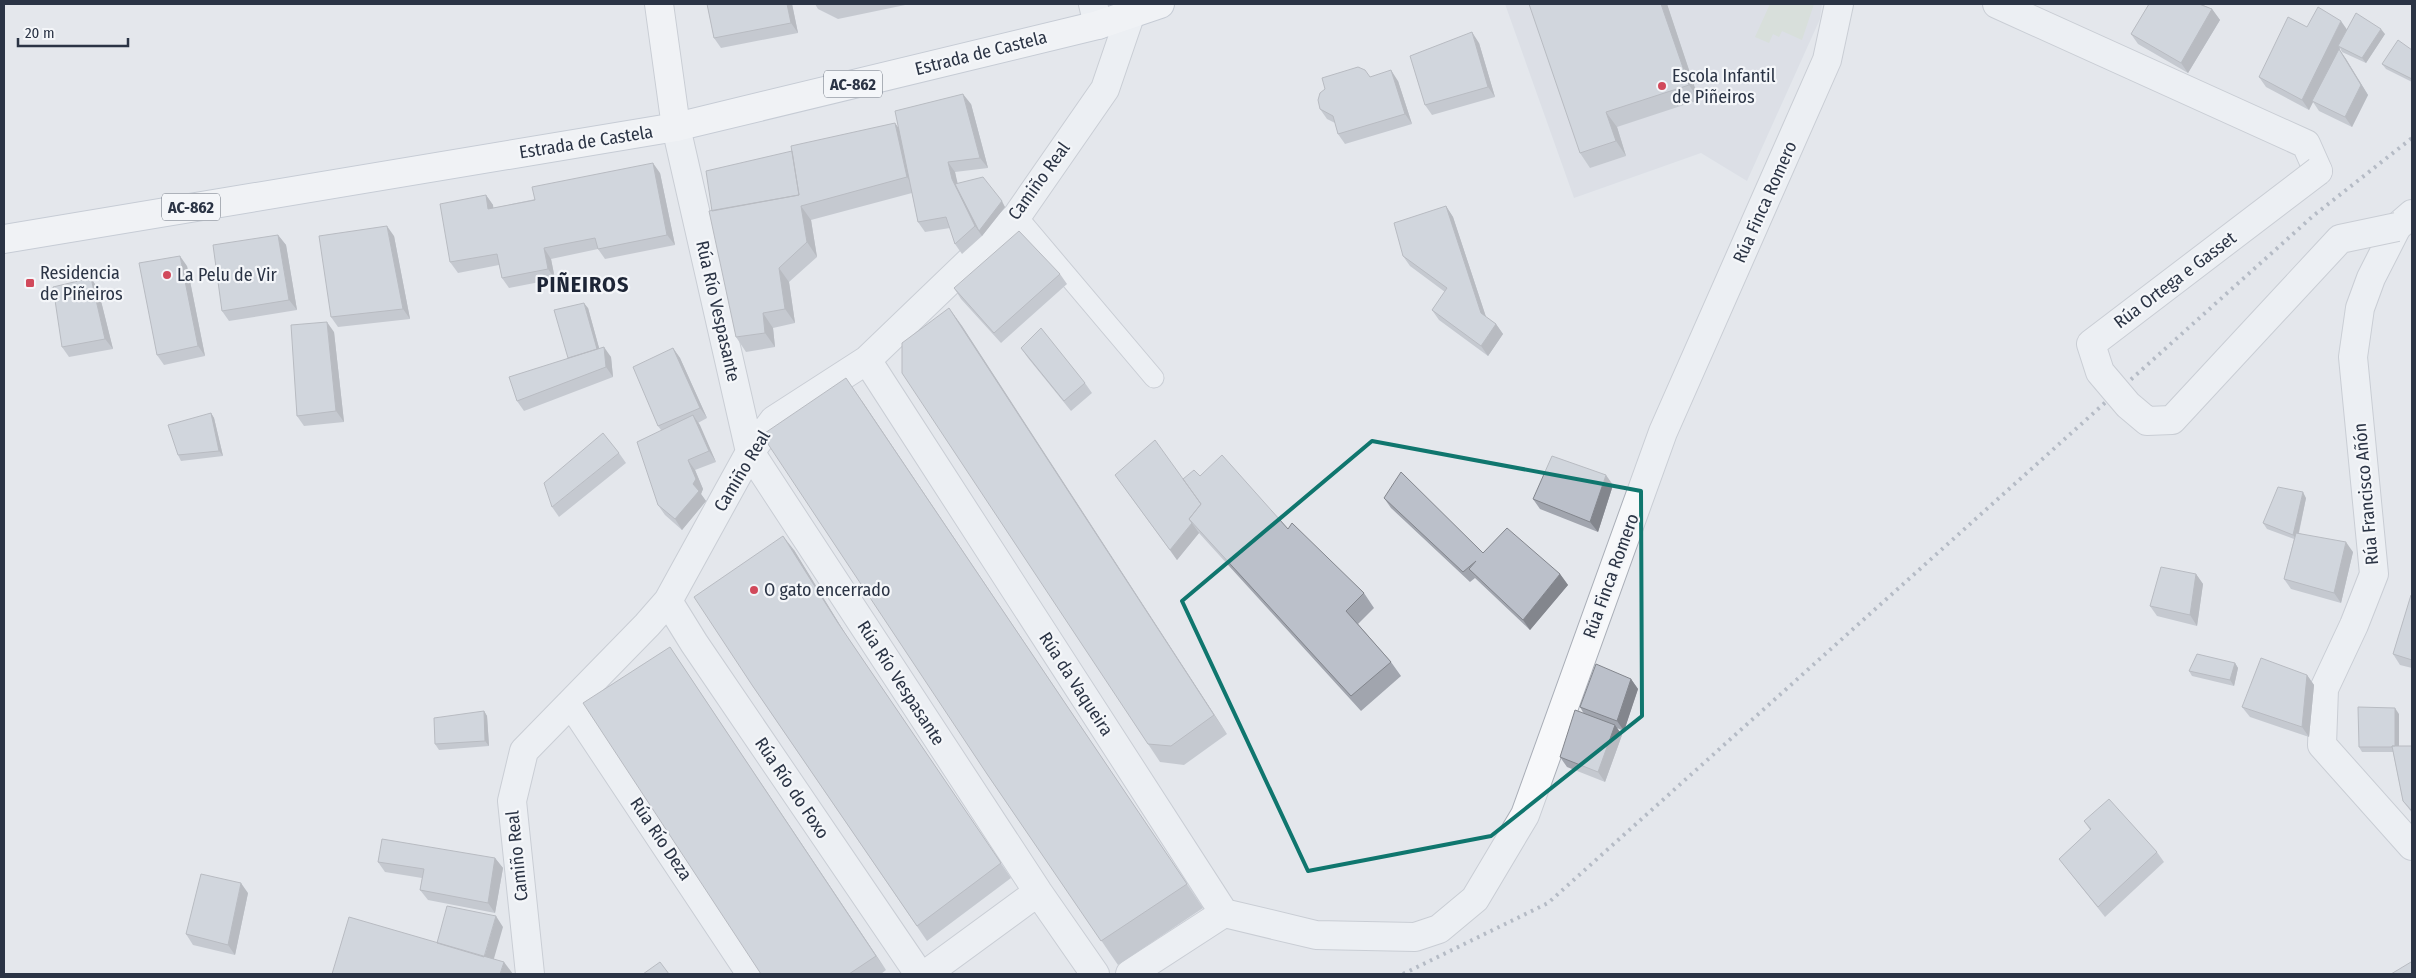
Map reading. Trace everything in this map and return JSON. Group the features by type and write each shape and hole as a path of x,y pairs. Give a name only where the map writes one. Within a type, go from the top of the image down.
{"main road":[{"path":"659,4 676,127"},
{"name":"Estrada de Castela","path":"4,239 676,127 1096,14 1131,13 1160,4"}],"street":[{"name":"Rúa Finca Romero","path":"1224,914 1316,935 1415,937 1439,929 1475,899 1525,815 1663,432 1827,60 1839,4"},
{"name":"Rúa Ortega e Gasset","path":"1997,4 2306,144 2318,171 2091,344 2100,372 2128,405 2147,421 2172,420 2340,239 2407,224"},
{"name":"Camiño Real","path":"530,974 512,801 524,751 668,601 750,452 774,420 867,360 1016,216 1105,89 1131,13"},
{"name":"Rúa Río Vespasante","path":"676,127 750,452 1038,892"},
{"name":"Rúa Francisco Añón","path":"2407,224 2371,278 2360,308 2353,357 2374,574 2354,625 2324,689 2322,745 2412,846"},
{"name":"Rúa da Vaqueira","path":"867,360 1224,914"},
{"name":"Rúa Río do Foxo","path":"668,601 694,643 919,974"},
{"name":"Rúa Río Deza","path":"571,703 751,974"},
{"path":"926,974 1038,892 1095,974"},
{"path":"1130,974 1224,914"}],"lane":[{"path":"1016,216 1154,378"}],"highlighted area":[{"path":"1372,441 1641,491 1642,716 1491,836 1308,871 1182,601"}],"shaded area":[{"name":"Escola Infantil de Piñeiros","path":"1505,4 1822,4 1820,19 1747,181 1701,153 1574,198"}],"green space":[{"path":"1770,4 1814,4 1802,40 1782,31 1779,37 1773,34 1769,43 1755,37"}],"building":[{"path":"707,4 787,4 791,23 714,38"},
{"path":"1529,4 1661,4 1689,85 1606,112 1616,141 1580,153"},
{"path":"2149,4 2199,4 2212,9 2181,63 2131,34"},
{"path":"2318,7 2341,21 2302,100 2259,77 2288,17 2307,27"},
{"path":"2356,13 2381,29 2362,58 2338,46"},
{"path":"1472,32 1488,87 1425,105 1410,56"},
{"path":"2398,40 2412,50 2412,79 2382,64"},
{"path":"2339,49 2361,85 2345,117 2312,101"},
{"path":"1358,67 1365,70 1370,77 1391,70 1405,114 1338,134 1333,116 1320,109 1318,100 1320,93 1325,89 1322,78"},
{"path":"963,94 980,158 948,162 952,179 975,226 955,244 946,217 918,222 895,111"},
{"path":"895,123 907,177 801,206 807,242 779,268 785,309 763,313 765,333 736,337 709,211 799,195 791,146"},
{"path":"792,151 799,195 712,211 706,171"},
{"path":"653,163 667,235 598,249 595,238 544,248 548,269 502,278 497,254 450,262 440,204 486,195 488,209 535,200 532,187"},
{"path":"983,177 1002,201 979,231 955,184"},
{"path":"1446,206 1481,313 1496,324 1481,346 1432,310 1447,288 1403,256 1394,223"},
{"path":"387,226 403,309 331,317 319,236"},
{"path":"1019,231 1060,274 994,333 954,288"},
{"path":"278,235 289,300 222,311 213,245"},
{"path":"180,256 198,346 157,355 139,263"},
{"path":"91,278 105,339 62,347 53,287"},
{"path":"584,303 597,349 568,358 554,310"},
{"path":"949,308 1214,715 1171,746 1148,744 902,373 902,343"},
{"path":"327,322 336,411 297,416 291,325"},
{"path":"1041,328 1085,383 1064,401 1021,348"},
{"path":"604,347 606,367 517,401 509,377"},
{"path":"673,348 700,408 658,426 633,367"},
{"path":"846,378 1187,884 1101,941 987,774 762,435"},
{"path":"211,413 219,451 178,455 168,425"},
{"path":"693,415 709,451 688,460 696,479 693,484 699,491 675,519 658,505 637,442"},
{"path":"603,433 619,453 552,507 544,483"},
{"path":"1155,440 1201,504 1189,519 1192,523 1170,550 1115,475"},
{"path":"1222,455 1288,529 1292,523 1364,593 1346,611 1391,662 1351,696 1189,519 1201,504 1183,479 1194,470 1200,476"},
{"path":"1552,456 1606,475 1590,522 1533,499"},
{"path":"1401,472 1483,553 1507,528 1560,574 1523,620 1469,569 1476,561 1463,572 1384,498"},
{"path":"2278,487 2303,492 2293,535 2263,523"},
{"path":"2296,533 2346,542 2334,593 2284,579"},
{"path":"783,536 838,623 1001,863 917,926 694,597"},
{"path":"2161,567 2196,574 2190,615 2150,606"},
{"path":"2412,595 2412,660 2393,654"},
{"path":"670,647 876,956 849,974 761,974 583,703"},
{"path":"2197,654 2235,663 2230,680 2189,671"},
{"path":"2261,658 2307,675 2302,727 2242,707"},
{"path":"1596,664 1631,679 1617,721 1580,707"},
{"path":"2358,707 2395,708 2395,746 2359,747"},
{"path":"1575,710 1615,725 1598,772 1560,757"},
{"path":"484,711 485,741 435,744 434,718"},
{"path":"2392,746 2412,746 2412,811 2403,801"},
{"path":"2109,799 2157,852 2098,907 2059,859 2091,829 2084,821"},
{"path":"382,839 495,858 488,903 420,890 424,869 378,862"},
{"path":"201,874 241,883 228,945 186,934"},
{"path":"447,906 496,916 484,957 437,943"},
{"path":"349,917 504,962 500,974 332,974"},
{"path":"660,962 669,974 643,974"},
{"path":"2411,962 2412,974 2391,974"}],"railway":[{"path":"1403,974 1548,903 2313,216 2412,138"}],"place":[{"name":"Escola Infantil de Piñeiros","path":"1662,86"},
{"name":"La Pelu de Vir","path":"167,275"},
{"name":"Residencia de Piñeiros","path":"30,283"},
{"name":"O gato encerrado","path":"754,590"}],"district":[{"name":"PIÑEIROS","path":"583,284"}]}
